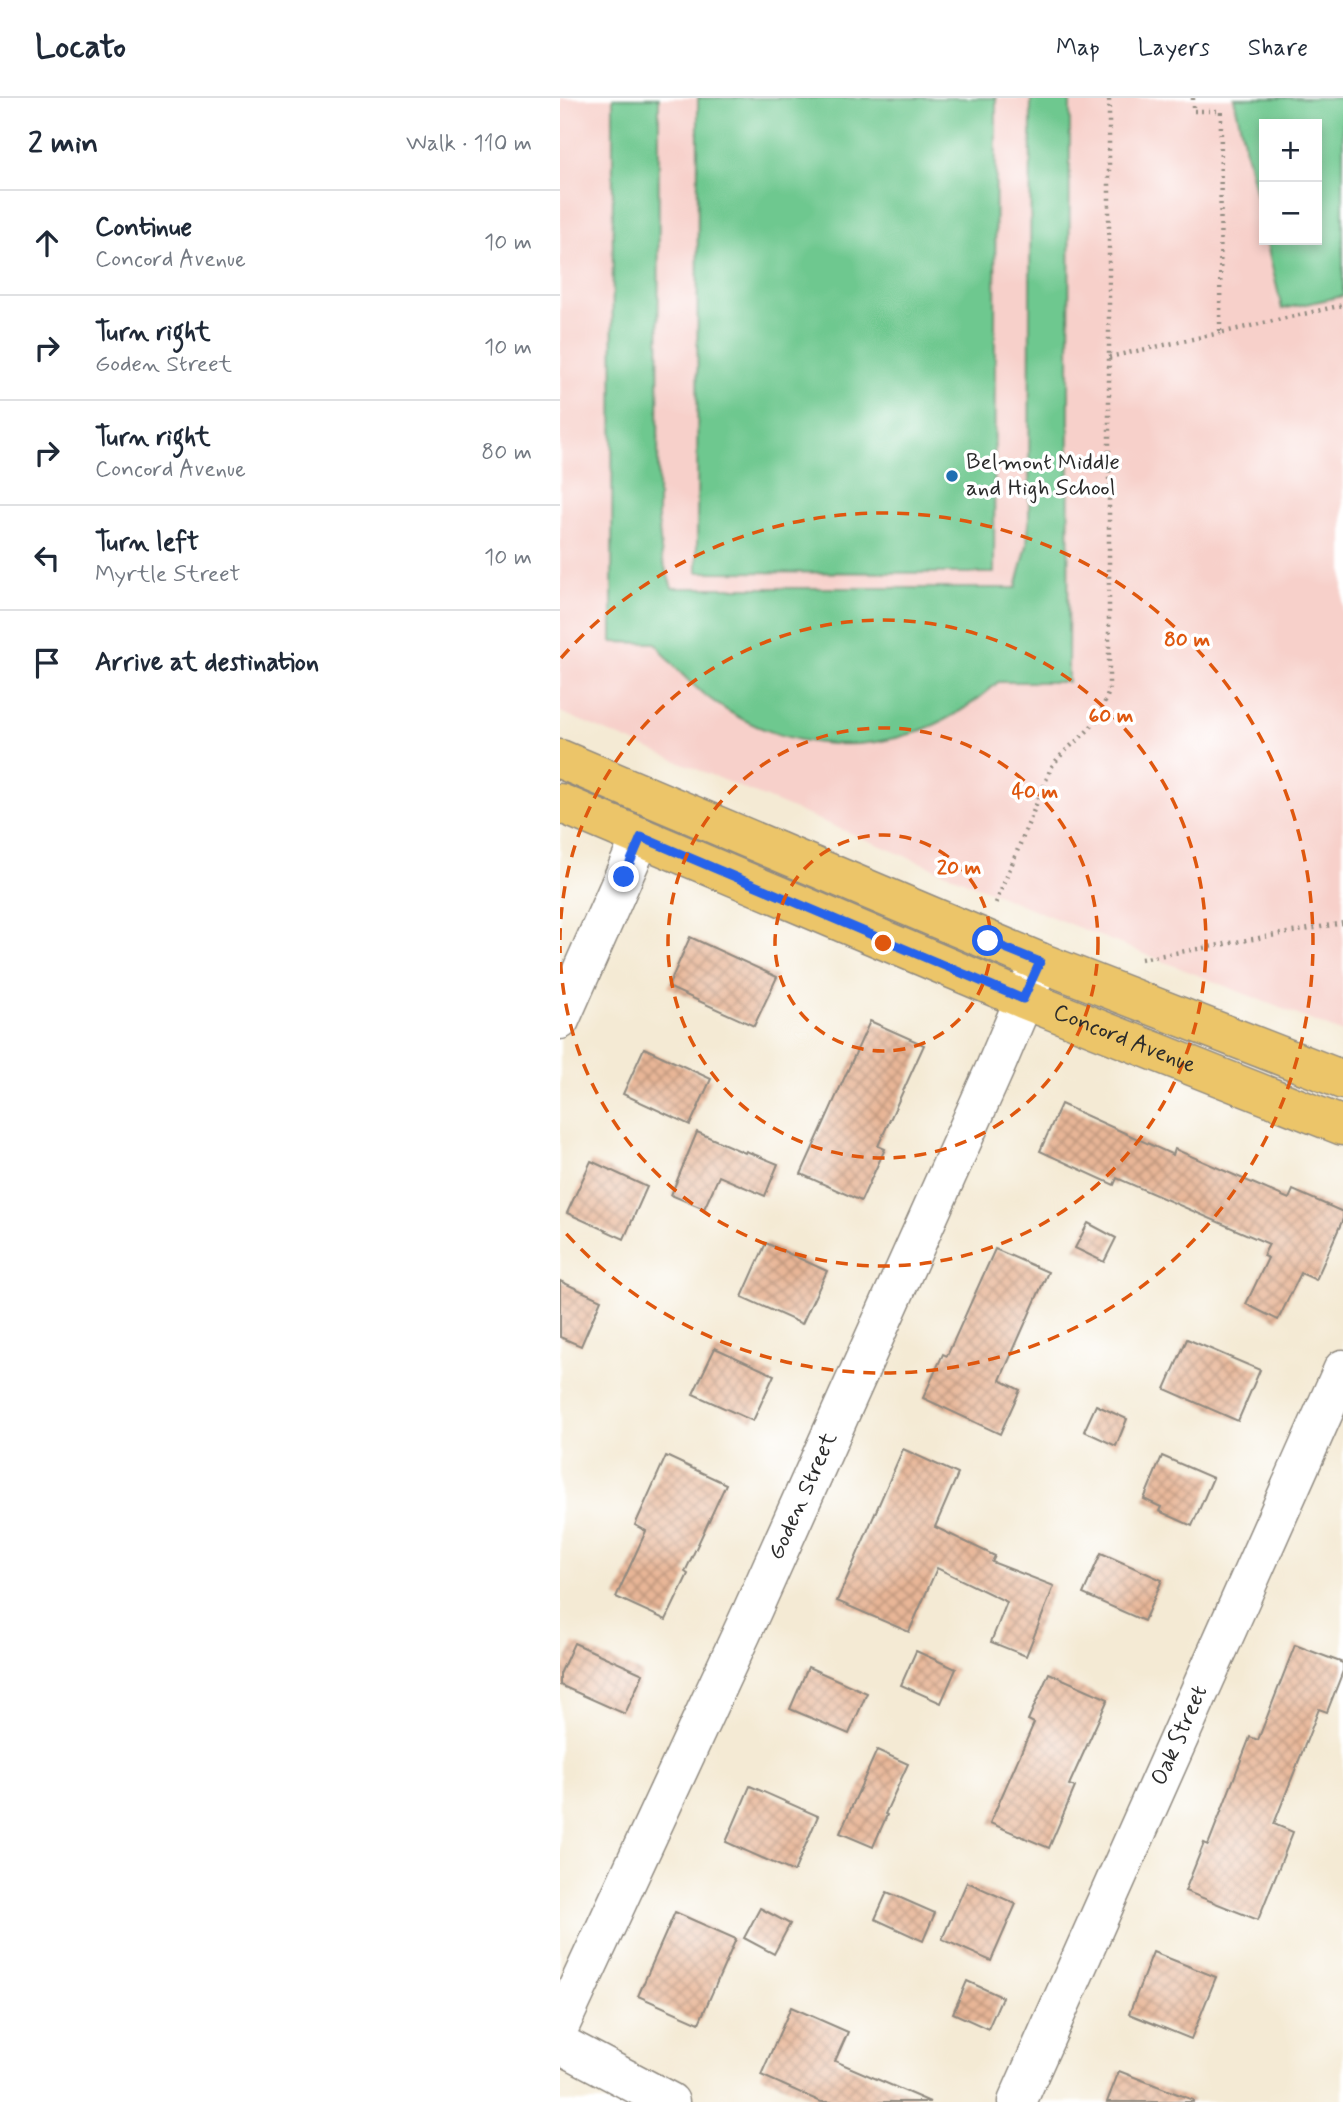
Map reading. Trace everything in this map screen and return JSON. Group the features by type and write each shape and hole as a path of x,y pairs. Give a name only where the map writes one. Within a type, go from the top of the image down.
{"main road":[{"name":"Concord Avenue","path":"560,759 1040,962 1343,1080"},
{"name":"Concord Avenue","path":"560,803 1023,999 1343,1126"}],"street":[{"path":"560,1020 641,837"},
{"name":"Goden Street","path":"560,2026 752,1611 1040,962"},
{"name":"Oak Street","path":"1017,2102 1343,1369"},
{"path":"560,2044 655,2098"}],"path":[{"path":"996,903 1051,768 1059,755 1093,725 1103,710 1109,691 1109,98"},
{"path":"1192,98 1192,111 1221,111 1220,333"},
{"path":"1109,357 1343,305"},
{"path":"1139,959 1343,923"}],"shaded area":[{"name":"Belmont Middle and High School","path":"560,98 1343,98 1343,1033 1042,913 560,712"}],"green space":[{"path":"613,98 659,98 658,520 662,558 672,588 1016,588 1027,545 1029,519 1031,98 1070,98 1068,682 998,682 957,713 912,734 865,743 818,743 773,732 729,712 690,682 656,643 612,642"},
{"path":"698,98 996,98 994,573 697,572"},
{"path":"1234,98 1343,98 1343,296 1282,309 1267,245 1322,245 1322,119 1259,119 1259,208"}],"building":[{"path":"690,937 777,977 754,1026 668,987"},
{"path":"870,1021 924,1045 878,1146 885,1149 861,1201 801,1174"},
{"path":"644,1048 711,1079 690,1125 623,1094"},
{"path":"1061,1104 1173,1155 1175,1149 1289,1199 1293,1190 1343,1212 1343,1219 1316,1280 1301,1273 1278,1320 1246,1304 1268,1258 1263,1256 1269,1244 1117,1178 1114,1185 1040,1151"},
{"path":"697,1132 778,1164 765,1196 719,1176 704,1209 671,1195"},
{"path":"591,1161 647,1187 624,1239 567,1213"},
{"path":"1088,1223 1116,1238 1104,1262 1075,1248"},
{"path":"766,1243 827,1271 802,1324 742,1297"},
{"path":"995,1249 1048,1272 1000,1380 1020,1390 1000,1434 923,1398 943,1354 947,1356"},
{"path":"560,1281 601,1300 581,1346 560,1337"},
{"path":"1187,1339 1260,1370 1238,1421 1165,1389"},
{"path":"715,1348 774,1375 753,1421 693,1394"},
{"path":"1096,1405 1127,1419 1116,1446 1084,1431"},
{"path":"903,1449 958,1474 935,1527 995,1556 992,1562 1054,1586 1026,1656 991,1642 1007,1602 937,1568 909,1632 837,1601"},
{"path":"666,1456 726,1484 666,1620 616,1597 646,1531 635,1525"},
{"path":"1162,1456 1213,1478 1192,1526 1159,1511 1161,1507 1144,1499"},
{"path":"1101,1553 1162,1580 1144,1621 1083,1594"},
{"path":"574,1643 643,1674 625,1714 560,1685 560,1674"},
{"path":"1295,1645 1343,1663 1343,1671 1327,1712 1319,1709 1274,1824 1293,1832 1258,1920 1185,1891 1204,1843 1208,1845 1250,1737 1258,1740"},
{"path":"916,1651 956,1669 941,1703 901,1685"},
{"path":"808,1667 867,1693 849,1734 790,1709"},
{"path":"1049,1673 1108,1699 1069,1785 1075,1787 1049,1848 990,1823 1034,1723 1028,1720"},
{"path":"877,1750 908,1764 873,1847 840,1833"},
{"path":"750,1786 818,1816 794,1872 726,1842"},
{"path":"967,1882 1016,1904 991,1961 942,1939"},
{"path":"887,1892 935,1913 923,1941 875,1919"},
{"path":"760,1908 790,1924 774,1954 744,1938"},
{"path":"675,1912 736,1939 699,2023 638,1996"},
{"path":"1153,1952 1216,1977 1191,2039 1129,2014"},
{"path":"967,1981 1002,1997 988,2029 953,2013"},
{"path":"791,2007 848,2032 835,2061 930,2102 821,2102 761,2075"},
{"path":"1119,2071 1193,2100 1193,2102 1107,2102"}],"place":[{"name":"Belmont Middle and High School","path":"952,476"}],"route":[{"path":"624,877 641,837 1023,999 1040,962 988,941"}]}
